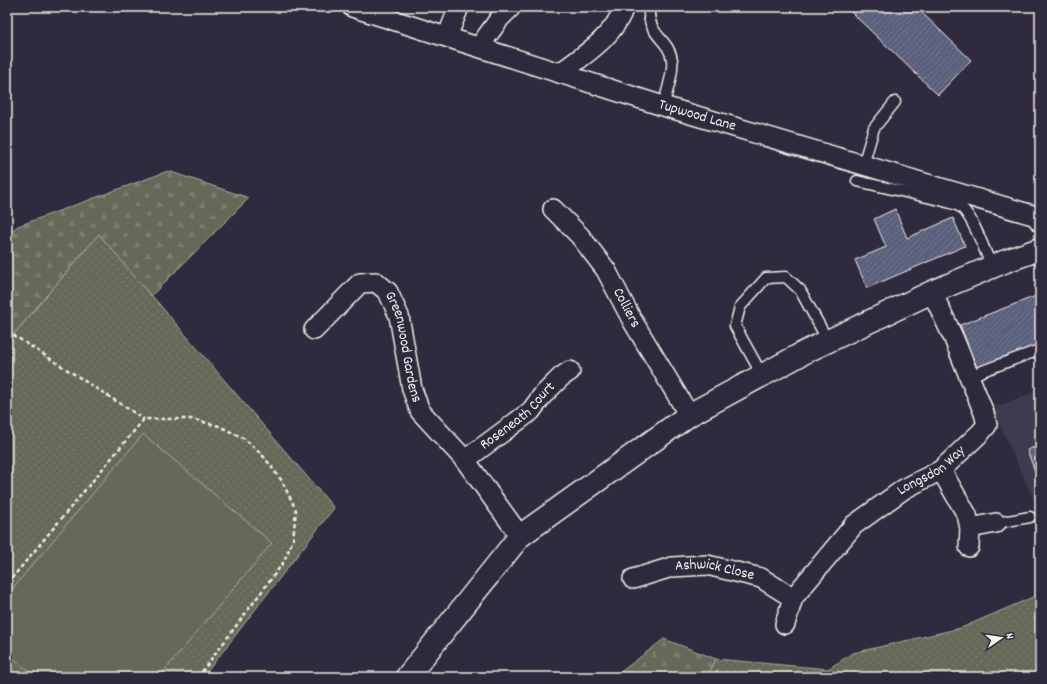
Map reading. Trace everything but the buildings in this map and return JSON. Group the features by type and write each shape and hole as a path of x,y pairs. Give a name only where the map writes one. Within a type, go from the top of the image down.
{"main road":[{"path":"407,677 520,536 689,415 806,351 932,292 1040,249"}],"street":[{"path":"447,37 459,7"},
{"path":"479,47 510,7"},
{"path":"560,73 607,37 623,12 624,7"},
{"name":"Tupwood Lane","path":"360,8 663,106 860,173 1036,216 1040,222"},
{"name":"Colliers","path":"553,209 580,236 606,270 632,320 689,415"},
{"name":"Greenwood Gardens","path":"314,330 360,283 376,282 388,292 399,316 412,389 420,411 465,460 520,536"},
{"name":"Longsdon Way","path":"785,624 792,598 854,525 904,489 941,470 980,434 987,425 984,413 954,339 932,292"},
{"name":"Roseneath Court","path":"465,460 531,411 542,396 561,377 570,371"},
{"path":"941,470 967,515 970,537 996,523"},
{"name":"Ashwick Close","path":"633,579 672,567 707,565 761,578 792,598"}],"lane":[{"path":"649,7 648,16 651,27 669,51 672,60 672,68 663,106"},
{"path":"895,102 874,128 860,173 956,204 969,218 992,267"},
{"path":"762,375 735,326 740,307 766,278 786,277 800,290 828,341"},
{"path":"969,376 1039,350"},
{"path":"996,523 1030,517"}],"path":[{"path":"7,331 144,420 191,419 219,426 245,439 264,457 282,480 296,510 293,540 283,563 198,677"},
{"path":"7,584 144,420"}],"shaded area":[{"path":"1040,390 1040,513 992,408"}],"green space":[{"path":"168,171 249,198 151,296 99,234 7,342 7,234 18,226"},
{"path":"99,234 334,508 203,677 7,677 7,342"},
{"path":"143,434 272,543 159,677 36,677 7,653 7,595"},
{"path":"1040,594 1040,677 707,677 716,659 828,669 853,653 961,628"},
{"path":"664,639 716,659 707,677 614,677"}]}
